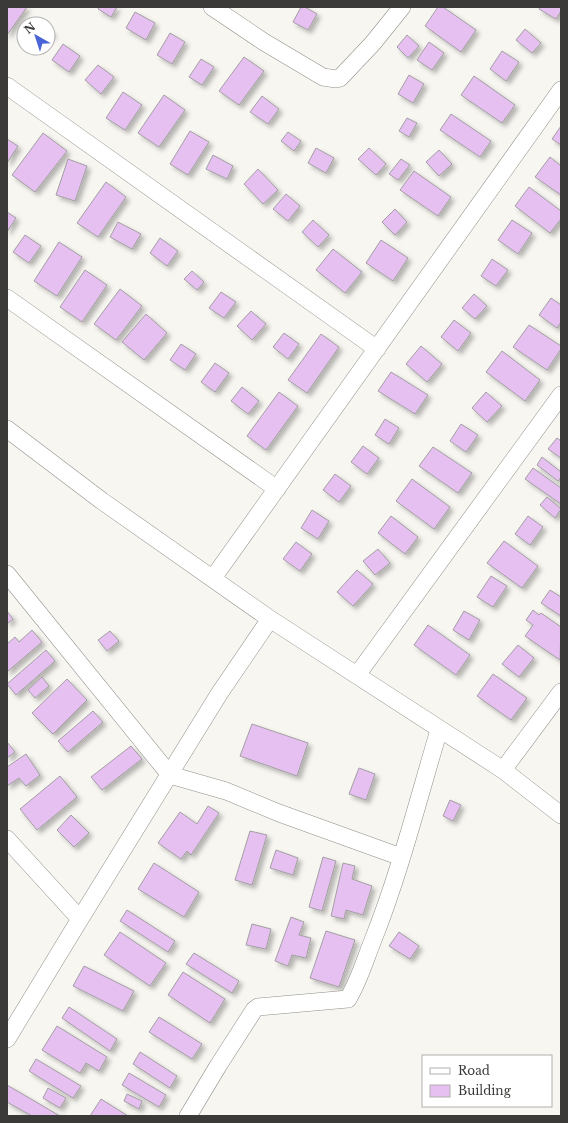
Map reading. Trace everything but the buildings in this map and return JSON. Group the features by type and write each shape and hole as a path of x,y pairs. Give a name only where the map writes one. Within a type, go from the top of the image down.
{"street":[{"path":"212,7 264,42 323,77 336,79 340,78 374,44 402,7"},
{"path":"7,86 377,349"},
{"path":"213,578 561,90"},
{"path":"7,298 277,489"},
{"path":"357,675 561,395"},
{"path":"7,429 102,501 270,619 439,730 503,770 561,815"},
{"path":"7,574 170,775 226,791 279,813 401,857"},
{"path":"7,1039 219,694 270,619"},
{"path":"503,770 561,692"},
{"path":"188,1116 218,1066 254,1010 258,1007 348,999 354,988 379,925 439,730"},
{"path":"7,839 80,919"}]}
